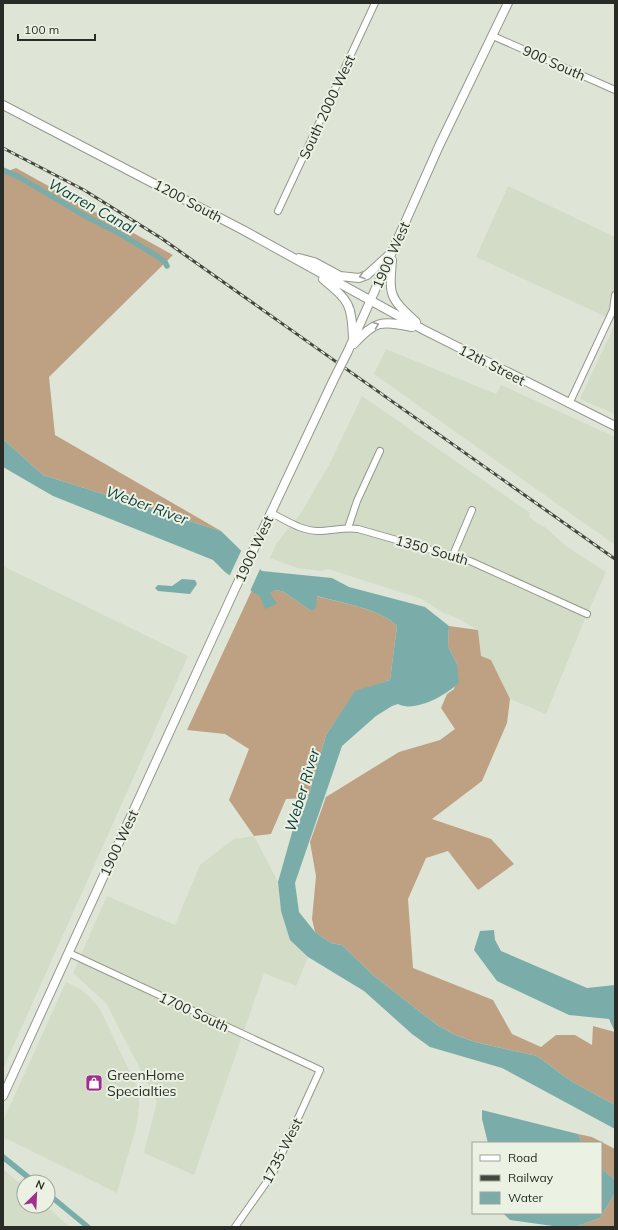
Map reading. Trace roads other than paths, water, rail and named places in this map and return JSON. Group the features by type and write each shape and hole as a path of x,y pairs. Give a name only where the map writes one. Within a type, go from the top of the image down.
{"main road":[{"name":"1900 West","path":"3,1096 234,591 371,302 439,146 508,3"},
{"name":"1200 South","path":"3,105 287,255 371,302"},
{"path":"287,255 314,262 340,276 359,278 367,275 392,253"},
{"path":"392,253 390,291 394,299 424,330"},
{"path":"309,267 338,292 349,305 352,314 353,340"},
{"name":"12th Street","path":"371,302 569,404 615,426"},
{"path":"348,350 367,330 379,323 389,322 424,330"}],"street":[{"name":"South 2000 West","path":"278,211 375,3"},
{"name":"900 South","path":"493,36 615,90"},
{"path":"569,404 612,310 615,295"},
{"path":"348,528 357,501 380,451"},
{"path":"453,555 472,510"},
{"name":"1350 South","path":"271,513 305,529 317,531 348,528 453,555 477,564 587,614"},
{"name":"1700 South","path":"68,953 320,1070"},
{"name":"1735 West","path":"235,1227 273,1173 320,1070"}],"water":[{"path":"3,439 43,475 221,531 262,571 332,578 349,587 425,607 449,626 448,646 457,664 459,682 447,692 430,701 413,706 398,704 392,706 376,716 342,746 295,883 299,912 315,932 331,943 342,945 373,975 437,1025 455,1035 475,1042 537,1056 571,1081 615,1105 615,1129 502,1068 430,1047 412,1034 364,991 308,957 290,940 281,911 278,882 293,829 299,822 308,798 326,735 355,691 390,680 397,626 390,620 370,610 317,596 316,608 311,611 284,592 276,590 270,593 277,604 265,609 260,597 225,572 213,560 53,496 3,467"},
{"path":"182,579 195,580 197,584 190,594 158,591 155,588 158,585 172,586"},
{"path":"494,930 495,940 501,951 587,988 615,985 615,1032 609,1019 569,1015 497,981 474,950 480,931"},
{"path":"482,1110 578,1134 582,1142 488,1142 482,1119"},
{"path":"602,1169 615,1180 615,1193 600,1218 575,1227 560,1227 510,1220 504,1214 602,1214"}],"waterway":[{"name":"Warren Canal","path":"3,170 19,177 87,217 115,231 154,254 165,262 167,266"},
{"path":"3,1157 24,1174"},
{"path":"56,1201 88,1227"}],"railway":[{"path":"3,148 84,190 161,238 615,559"}],"place":[{"name":"GreenHome Specialties","path":"94,1083"}],"water label":[{"name":"Weber River","path":"147,505"},
{"name":"Weber River","path":"302,790"}]}
